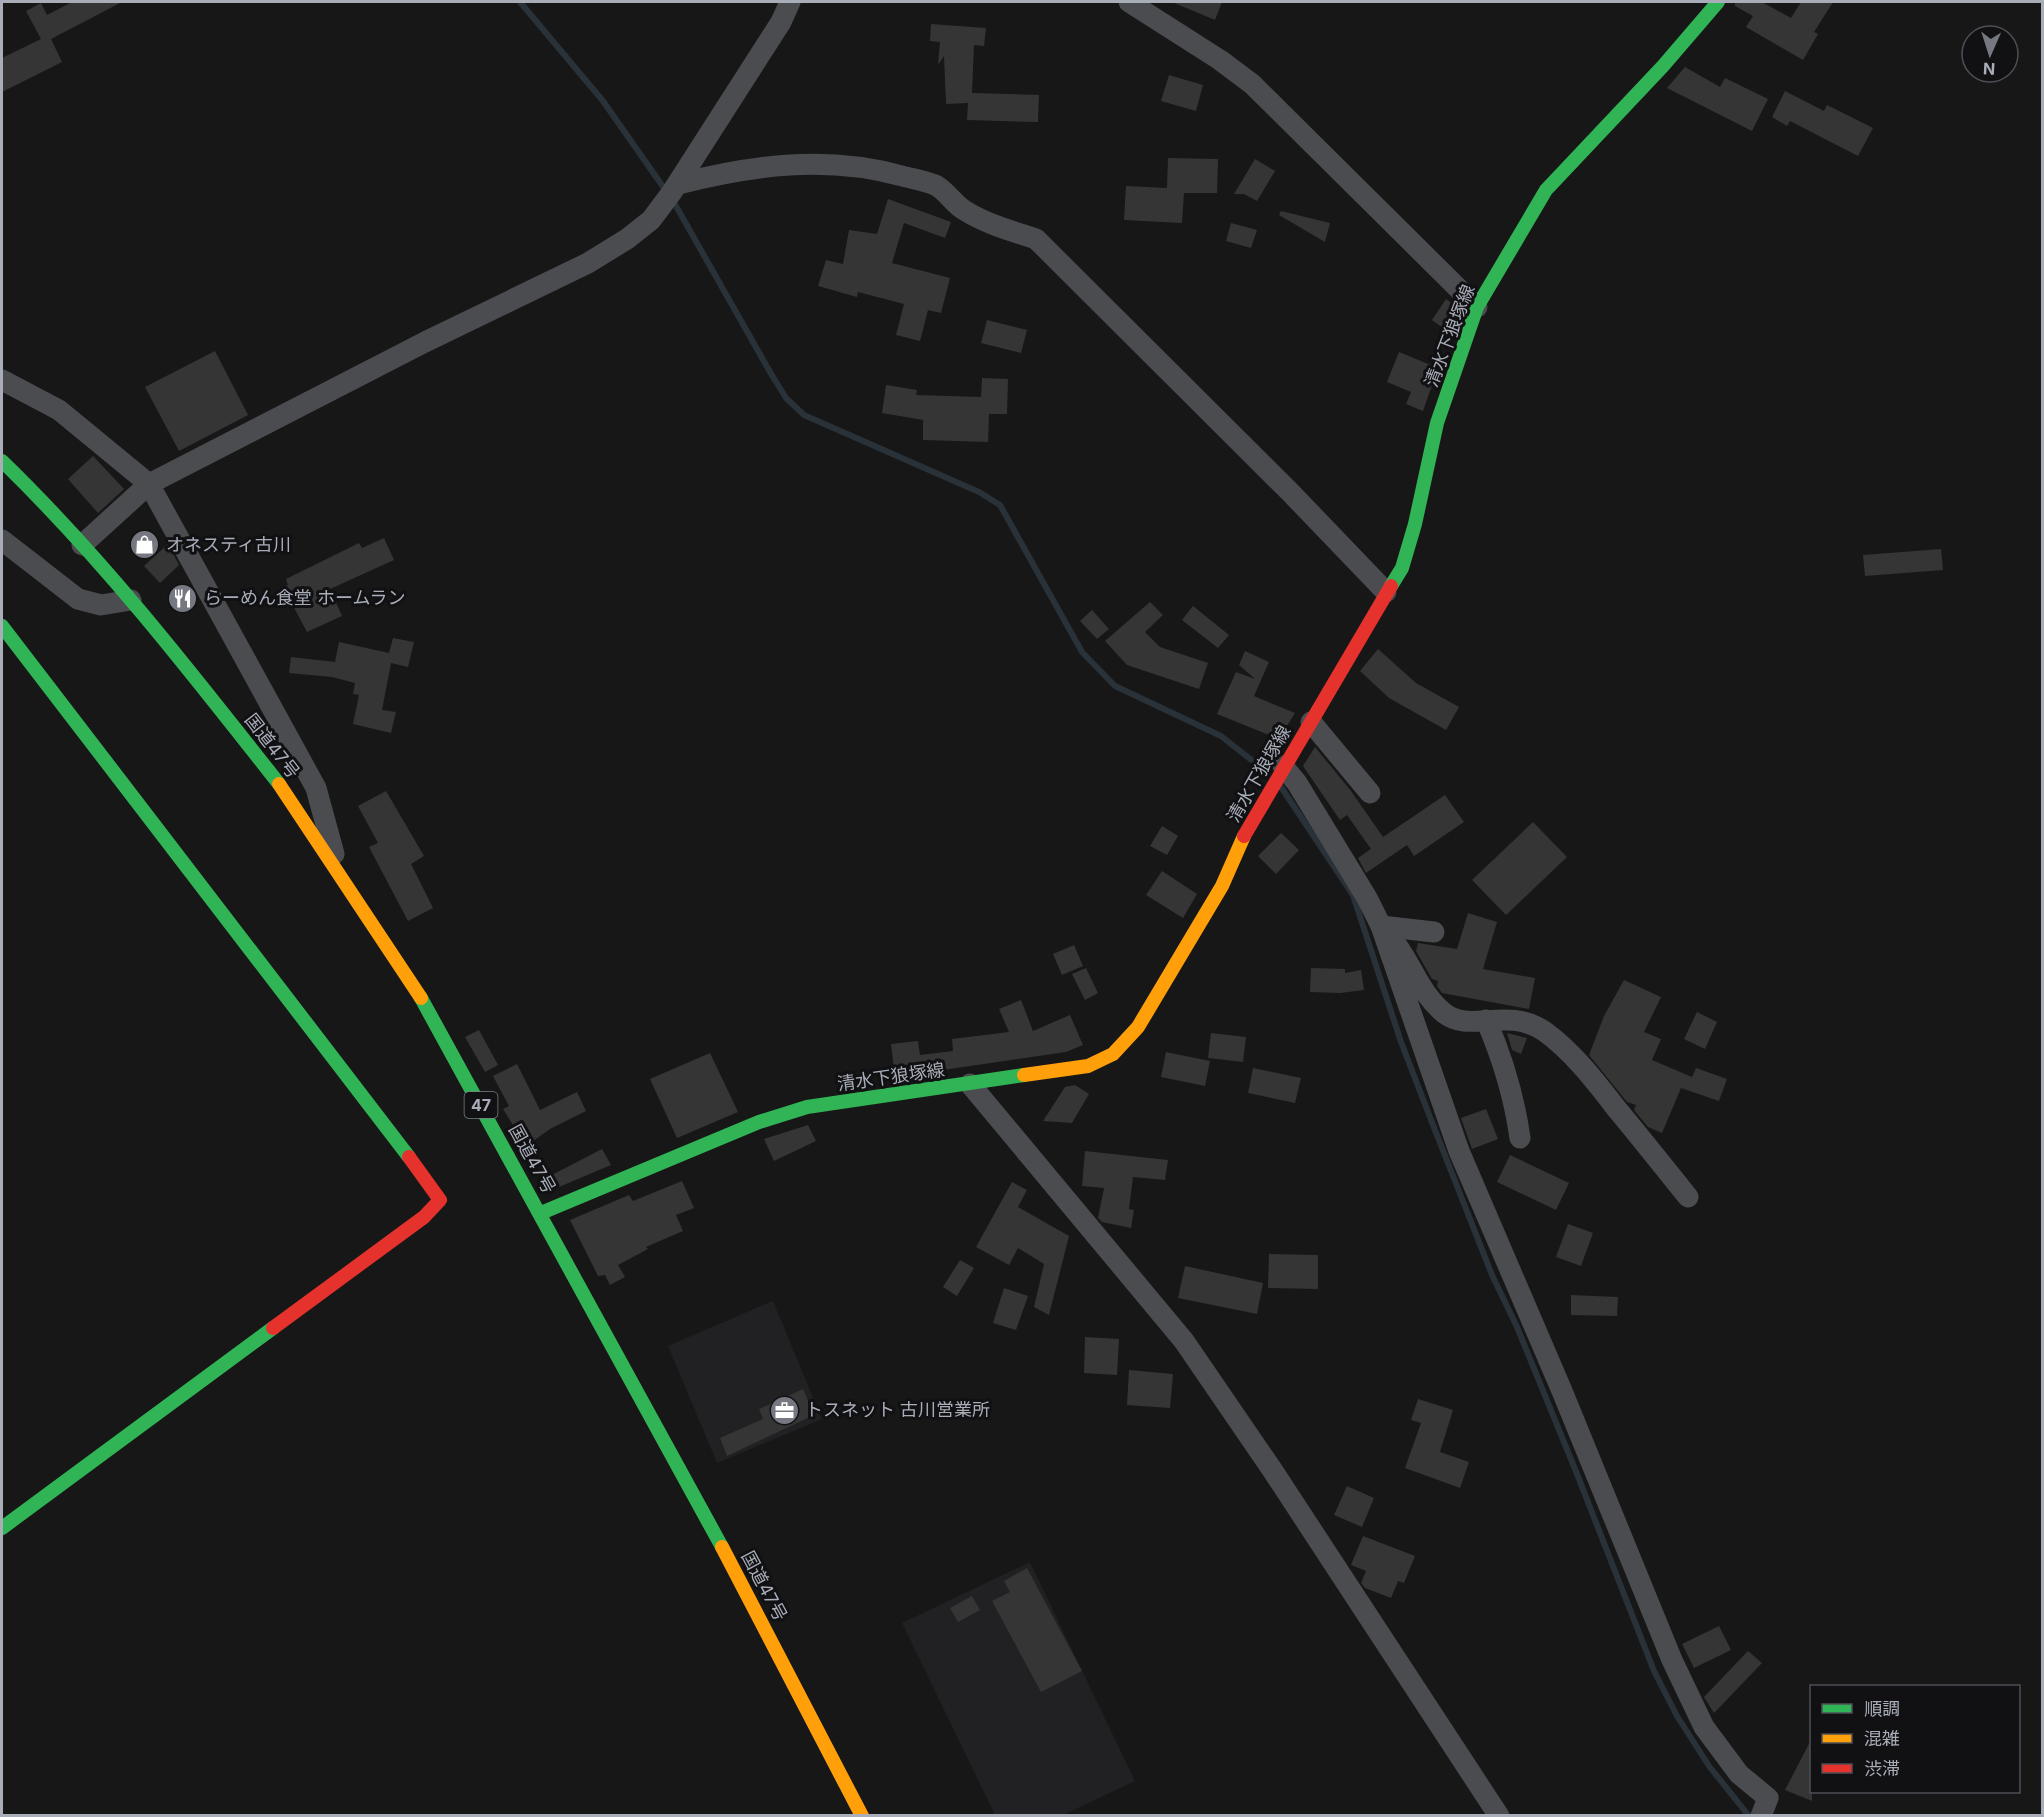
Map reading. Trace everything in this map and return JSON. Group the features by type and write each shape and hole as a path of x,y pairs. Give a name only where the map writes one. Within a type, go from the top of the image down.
{"main road":[{"name":"清水下狼塚線","path":"541,1213 759,1122 797,1110 1088,1066 1113,1054 1138,1027 1222,886 1247,828 1402,568 1415,524 1437,423 1477,307 1546,190 1663,66 1718,2"},
{"name":"国道47号","path":"2,460 45,503 131,600 281,786 412,981 750,1598 862,1815"},
{"path":"2,626 437,1193 440,1200 437,1207 424,1217 2,1528"}],"street":[{"path":"82,545 149,484 425,342 588,262 651,220 672,192 781,22 790,2"},
{"path":"1129,2 1220,60 1252,84 1477,307"},
{"path":"672,192 726,172 785,163 837,163 891,173 937,186 963,210 995,226 1036,239 1282,483 1386,592"},
{"path":"2,380 59,410 149,484 316,788 329,829 337,870"},
{"path":"2,540 78,599 101,605 131,600"},
{"path":"1311,722 1370,793"},
{"path":"1282,769 1297,783 1381,926 1463,1161 1562,1390 1672,1660 1704,1727 1738,1774 1768,1798 1761,1815"},
{"path":"1381,926 1434,932"},
{"path":"1381,926 1403,951 1428,997 1445,1015 1462,1023 1518,1020 1546,1033 1587,1072 1688,1197"},
{"path":"1486,1020 1505,1065 1515,1099 1520,1138"},
{"path":"970,1084 1184,1341 1273,1471 1499,1815"}],"shaded area":[{"path":"773,1301 822,1419 717,1463 668,1346"},
{"path":"1030,1562 1135,1781 1063,1815 995,1815 902,1623"}],"building":[{"path":"72,2 122,2 51,39 62,62 2,92 2,58 41,39 26,11 41,3 47,15"},
{"path":"1172,2 1222,2 1215,20"},
{"path":"1735,2 1762,2 1791,18 1801,2 1833,2 1814,32 1818,34 1803,60 1746,27 1753,16 1735,6"},
{"path":"931,24 986,28 984,46 974,45 972,93 1039,95 1038,122 967,120 968,103 946,104 944,56 938,65 940,42 930,41"},
{"path":"1685,67 1720,87 1725,78 1768,99 1752,131 1667,88"},
{"path":"1169,75 1203,85 1196,111 1161,101"},
{"path":"1785,91 1824,111 1827,105 1873,128 1858,156 1790,121 1787,126 1772,117"},
{"path":"1168,158 1218,159 1217,193 1184,193 1182,223 1124,220 1126,186 1167,188"},
{"path":"1255,159 1275,171 1257,201 1244,194 1234,194"},
{"path":"888,199 951,222 945,238 904,223 892,263 950,278 941,313 928,310 920,341 896,335 904,304 858,292 857,297 818,286 826,260 843,264 849,230 877,234"},
{"path":"1281,211 1330,223 1325,242 1279,215"},
{"path":"1231,223 1257,230 1251,248 1226,241"},
{"path":"1446,299 1458,308 1447,331 1432,320"},
{"path":"987,320 1027,330 1021,353 981,343"},
{"path":"215,351 248,415 179,451 145,387"},
{"path":"1399,352 1438,368 1423,411 1406,404 1411,392 1387,382"},
{"path":"982,378 1008,379 1007,414 989,414 988,442 923,440 923,420 882,413 886,385 917,390 916,395 981,397"},
{"path":"93,456 124,489 98,513 68,479"},
{"path":"384,538 394,560 330,589 342,616 307,632 283,587 288,585 286,579 359,543 362,548"},
{"path":"168,544 179,565 160,583 144,566"},
{"path":"1941,549 1943,570 1865,576 1863,555"},
{"path":"1150,602 1163,615 1145,632 1160,647 1208,663 1199,689 1127,665 1105,641"},
{"path":"1193,606 1229,635 1218,648 1182,620"},
{"path":"1092,610 1109,629 1097,639 1080,621"},
{"path":"393,638 414,642 408,667 391,663 382,710 396,712 391,733 353,724 359,695 353,694 355,683 332,677 289,673 291,657 335,662 339,642 389,653"},
{"path":"1378,649 1416,683 1459,707 1446,730 1389,698 1360,671"},
{"path":"1245,651 1269,662 1254,696 1295,713 1279,739 1217,714 1236,672 1255,679 1239,665"},
{"path":"1315,747 1351,791 1383,837 1445,795 1464,822 1414,856 1407,845 1366,873 1358,858 1371,849 1347,815 1340,820 1303,766"},
{"path":"386,791 424,856 411,864 433,908 408,921 369,847 378,843 358,806"},
{"path":"1533,822 1567,857 1506,915 1472,880"},
{"path":"1162,826 1178,836 1167,855 1150,846"},
{"path":"1281,833 1299,850 1276,874 1258,856"},
{"path":"1162,871 1197,894 1183,918 1146,895"},
{"path":"1468,913 1497,922 1483,969 1535,978 1529,1009 1442,993 1437,986 1438,981 1432,979 1416,951 1418,943 1457,949"},
{"path":"1074,945 1083,966 1062,975 1053,954"},
{"path":"1086,968 1098,993 1085,1000 1072,974"},
{"path":"1311,968 1345,969 1345,973 1361,970 1364,990 1340,993 1310,992"},
{"path":"1624,980 1661,997 1644,1032 1661,1039 1652,1060 1692,1077 1696,1068 1727,1079 1719,1101 1681,1088 1662,1133 1648,1127 1634,1110 1636,1105 1627,1102 1589,1055 1604,1016"},
{"path":"1021,1000 1033,1031 1070,1015 1083,1045 1066,1052 895,1077 891,1044 918,1041 920,1055 953,1051 952,1039 1009,1032 999,1009"},
{"path":"1697,1012 1717,1022 1705,1049 1684,1039"},
{"path":"479,1030 498,1065 485,1072 465,1037"},
{"path":"1211,1033 1246,1037 1243,1062 1208,1058"},
{"path":"1507,1033 1527,1038 1521,1054 1512,1050"},
{"path":"1166,1052 1210,1061 1205,1086 1161,1077"},
{"path":"710,1053 738,1112 677,1138 650,1079"},
{"path":"517,1064 540,1110 577,1092 586,1111 550,1129 526,1146 503,1109 509,1106 493,1076"},
{"path":"1253,1068 1301,1078 1295,1103 1248,1093"},
{"path":"1075,1085 1089,1094 1072,1123 1043,1121 1065,1087"},
{"path":"1486,1109 1498,1139 1472,1149 1461,1118"},
{"path":"808,1125 816,1141 774,1161 764,1139"},
{"path":"602,1149 611,1165 552,1190 546,1178"},
{"path":"1085,1151 1168,1160 1165,1180 1133,1177 1129,1209 1134,1210 1131,1228 1102,1222 1098,1218 1104,1188 1082,1186"},
{"path":"1510,1155 1569,1183 1556,1210 1497,1182"},
{"path":"682,1181 694,1208 676,1215 683,1231 646,1247 648,1249 618,1265 625,1277 610,1285 605,1275 598,1276 570,1220 629,1195 633,1201"},
{"path":"1012,1182 1027,1190 1018,1207 1069,1236 1049,1315 1034,1307 1044,1264 1018,1248 1009,1265 976,1247"},
{"path":"1568,1224 1593,1233 1581,1266 1556,1257"},
{"path":"1269,1254 1318,1255 1318,1289 1268,1288"},
{"path":"960,1260 974,1268 957,1296 943,1287"},
{"path":"1185,1266 1263,1283 1257,1314 1178,1298"},
{"path":"1004,1288 1028,1296 1016,1330 993,1323"},
{"path":"1571,1295 1618,1297 1617,1316 1571,1315"},
{"path":"1085,1337 1119,1339 1117,1375 1084,1373"},
{"path":"1129,1370 1173,1374 1170,1408 1127,1405"},
{"path":"803,1389 814,1415 727,1456 720,1438 763,1419 759,1409"},
{"path":"1418,1399 1453,1410 1440,1452 1469,1462 1460,1488 1405,1468 1421,1423 1411,1420"},
{"path":"1347,1486 1374,1498 1362,1527 1334,1515"},
{"path":"1363,1536 1415,1556 1404,1583 1398,1581 1391,1598 1365,1588 1361,1583 1366,1571 1351,1565"},
{"path":"1027,1568 1082,1671 1041,1692 992,1601 1010,1592 1004,1581"},
{"path":"972,1596 980,1610 958,1622 950,1608"},
{"path":"1719,1626 1731,1650 1694,1668 1682,1644"},
{"path":"1748,1651 1762,1663 1714,1713 1704,1697"},
{"path":"1810,1742 1812,1801 1785,1790"}],"waterway":[{"path":"520,2 603,101 666,191"},
{"path":"672,199 786,398 804,415 979,492 1000,505 1082,652 1115,686 1221,736 1268,773"},
{"path":"1281,787 1353,895 1401,1042 1433,1125 1492,1275 1517,1327 1577,1474 1654,1671 1677,1716 1709,1766 1749,1816"}],"traffic: fast":[{"path":"1391,586 1402,568 1415,524 1437,423 1477,307 1546,190 1663,66 1718,2"},
{"path":"2,461 76,537 111,577 180,659 279,784"},
{"path":"2,626 409,1157"},
{"path":"421,998 722,1547"},
{"path":"541,1213 759,1122 807,1107 1024,1075"},
{"path":"2,1528 273,1328"}],"traffic: slow":[{"path":"279,784 421,998"},
{"path":"1024,1075 1088,1066 1113,1054 1138,1027 1222,886 1244,836"},
{"path":"722,1547 862,1816"}],"traffic: jam":[{"path":"1244,836 1391,586"},
{"path":"273,1328 424,1217 440,1200 409,1157"}],"place":[{"name":"オネスティ古川","path":"145,545"},
{"name":"らーめん食堂 ホームラン","path":"183,598"},
{"name":"トスネット 古川営業所","path":"784,1410"}]}
